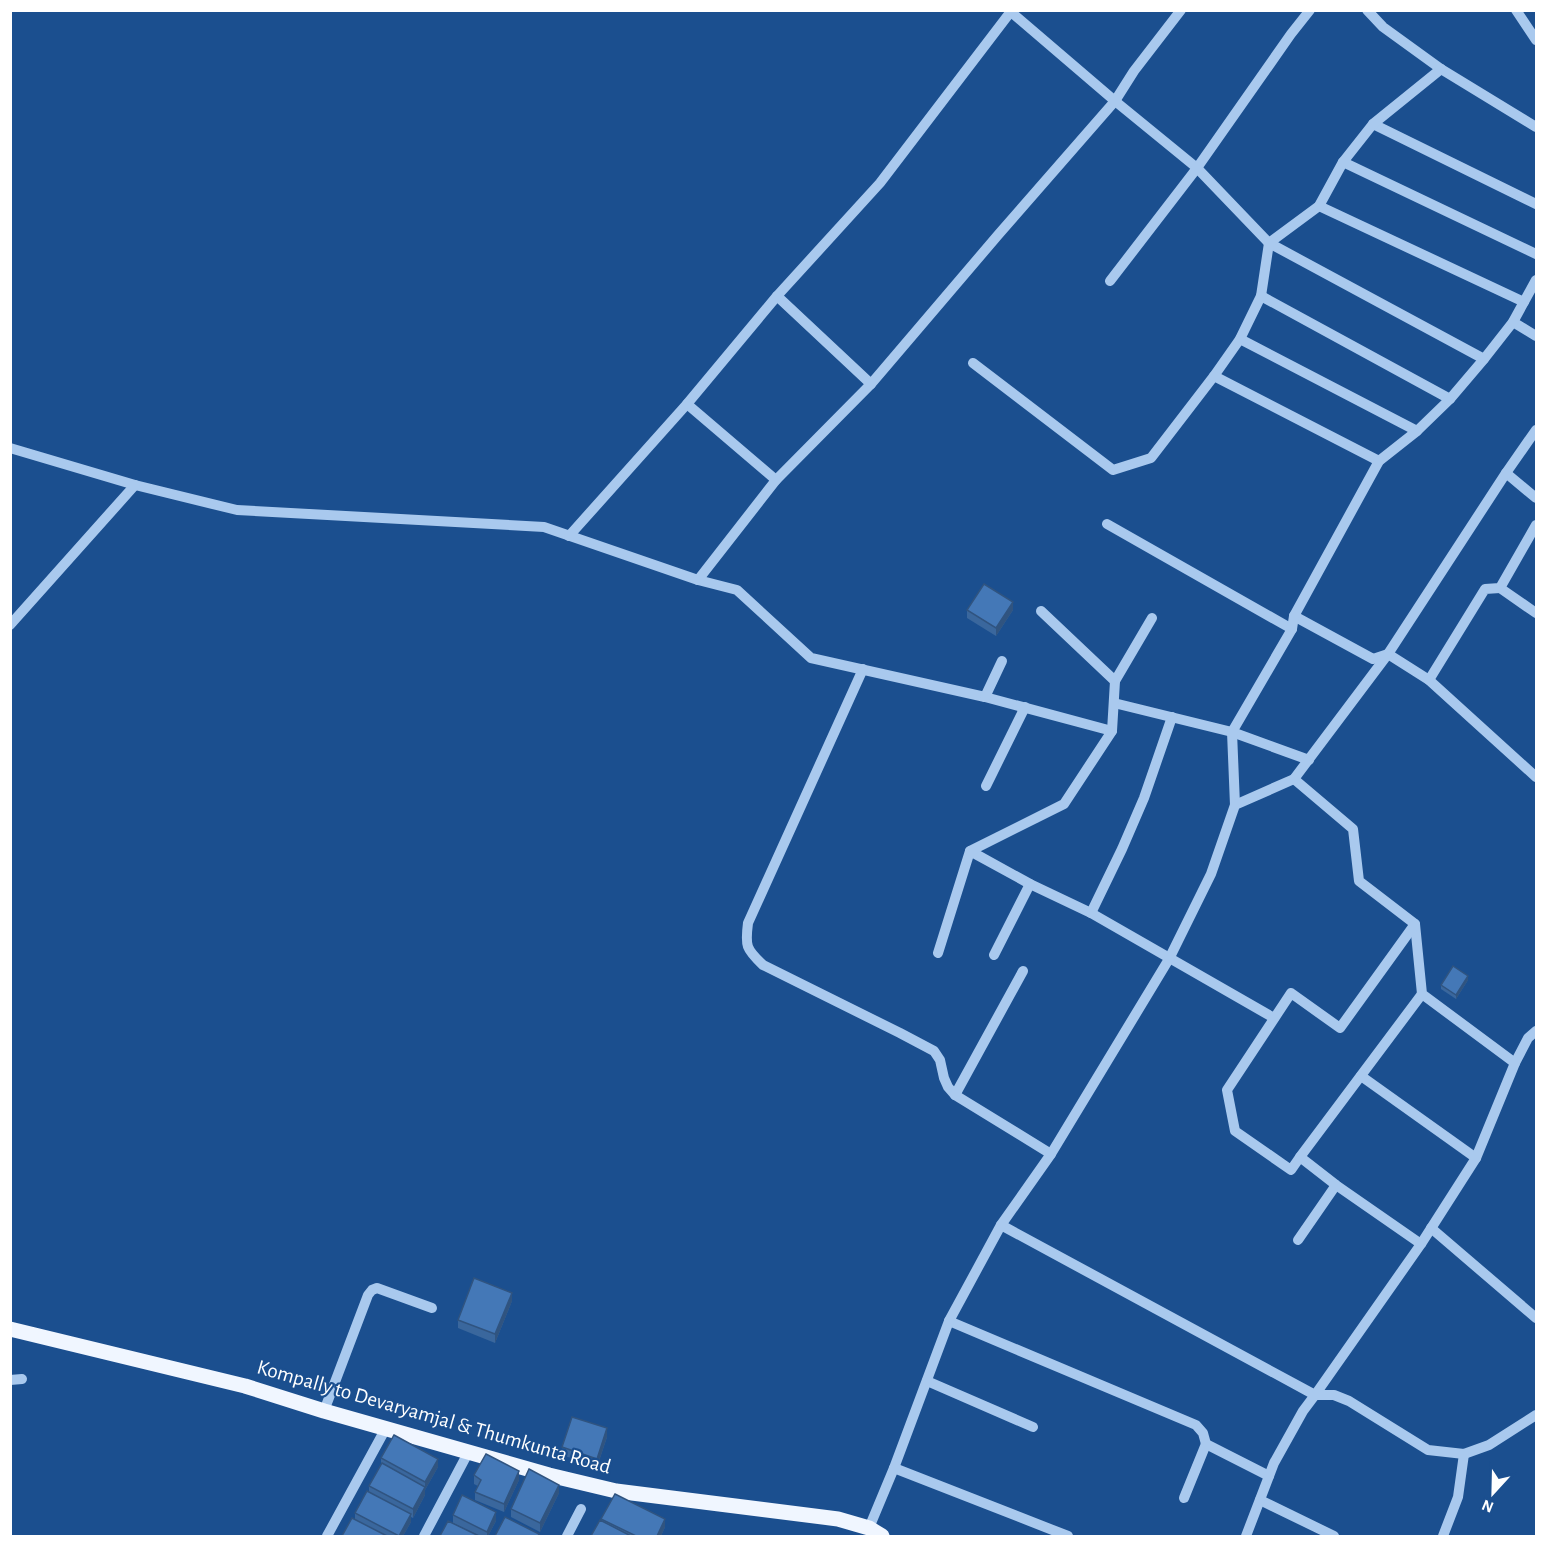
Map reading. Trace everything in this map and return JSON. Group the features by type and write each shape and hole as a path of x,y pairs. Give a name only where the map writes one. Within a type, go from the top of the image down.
{"main road":[{"name":"Kompally to Devaryamjal & Thumkunta Road","path":"10,1329 245,1386 549,1475 616,1491 838,1519 876,1532"}],"street":[{"path":"698,580 776,480 871,384 1115,101 1134,71 1181,10"},
{"path":"1110,281 1197,168 1310,10"},
{"path":"1367,10 1383,27 1441,69 1536,127"},
{"path":"1516,10 1536,40"},
{"path":"569,536 687,404 777,296 880,183 1012,11 1115,101 1197,168 1269,243 1484,359"},
{"path":"973,363 1113,470 1151,458 1240,339 1261,296 1269,243 1319,206 1342,162 1373,124 1441,69"},
{"path":"1373,124 1536,204"},
{"path":"1342,162 1536,254"},
{"path":"1319,206 1524,302"},
{"path":"876,1532 894,1468 949,1321 1001,1225 1051,1154 1169,959 1211,874 1235,805 1232,732 1292,629 1294,616 1379,461 1418,431 1450,399 1513,322 1536,280"},
{"path":"777,296 871,384"},
{"path":"1261,296 1450,399"},
{"path":"1513,322 1536,336"},
{"path":"1240,339 1418,431"},
{"path":"1214,376 1379,461"},
{"path":"687,404 776,480"},
{"path":"1235,805 1294,779 1388,654 1536,430"},
{"path":"10,448 135,485 237,510 544,527 698,580 737,590 810,658 985,697 1112,731"},
{"path":"1506,473 1536,498"},
{"path":"10,625 135,485"},
{"path":"1107,524 1292,629"},
{"path":"1500,588 1536,525"},
{"path":"1429,680 1485,589 1500,588 1536,613"},
{"path":"1041,610 1115,681"},
{"path":"1294,616 1373,659 1388,654"},
{"path":"938,952 970,851 1064,804 1112,731 1115,681 1152,618"},
{"path":"1388,654 1429,680 1536,777"},
{"path":"985,697 1002,661"},
{"path":"863,669 748,923 746,940 751,954 763,965 934,1051 940,1060 948,1087 955,1095 1051,1154"},
{"path":"1114,703 1232,732 1309,760"},
{"path":"986,786 1025,707"},
{"path":"1091,914 1144,798 1172,717"},
{"path":"1294,779 1353,829 1359,881 1415,924 1422,994 1291,1170 1235,1131 1227,1090 1291,993 1340,1028 1415,924"},
{"path":"970,851 1091,914 1274,1018"},
{"path":"994,955 1030,884"},
{"path":"955,1095 1023,971"},
{"path":"1422,994 1515,1063"},
{"path":"1246,1536 1274,1463 1303,1411 1421,1244 1476,1158 1515,1063 1534,1037"},
{"path":"1360,1076 1476,1158"},
{"path":"1300,1157 1421,1244"},
{"path":"1298,1240 1336,1185"},
{"path":"1001,1225 1315,1395 1334,1395 1349,1401 1428,1450 1464,1454 1489,1445 1536,1415"},
{"path":"1431,1228 1536,1318"},
{"path":"324,1411 368,1295 372,1290 377,1288 432,1308"},
{"path":"949,1321 1196,1425 1203,1433 1206,1444 1184,1498"},
{"path":"927,1381 1033,1427"},
{"path":"327,1536 386,1428"},
{"path":"1206,1444 1269,1476"},
{"path":"424,1536 469,1452"},
{"path":"1443,1536 1458,1497 1464,1454"},
{"path":"894,1468 1068,1536"},
{"path":"1260,1500 1334,1536"},
{"path":"567,1536 581,1509"}],"building":[{"path":"984,584 1013,602 996,628 967,610"},
{"path":"1453,966 1468,976 1456,995 1441,985"},
{"path":"474,1278 512,1293 495,1334 458,1320"},
{"path":"572,1417 607,1428 597,1459 562,1447"},
{"path":"394,1435 438,1459 425,1482 381,1458"},
{"path":"486,1454 519,1471 504,1504 475,1492 481,1480 474,1475"},
{"path":"382,1463 425,1487 413,1509 369,1486"},
{"path":"529,1469 559,1485 540,1523 511,1509"},
{"path":"367,1491 411,1514 399,1536 355,1513"},
{"path":"615,1494 665,1519 657,1536 636,1536 601,1519"},
{"path":"462,1495 496,1512 487,1532 453,1515"},
{"path":"505,1517 539,1534 538,1536 495,1536"},
{"path":"352,1518 387,1536 342,1536"},
{"path":"600,1520 631,1536 591,1536"},
{"path":"448,1521 479,1536 440,1536"}]}
